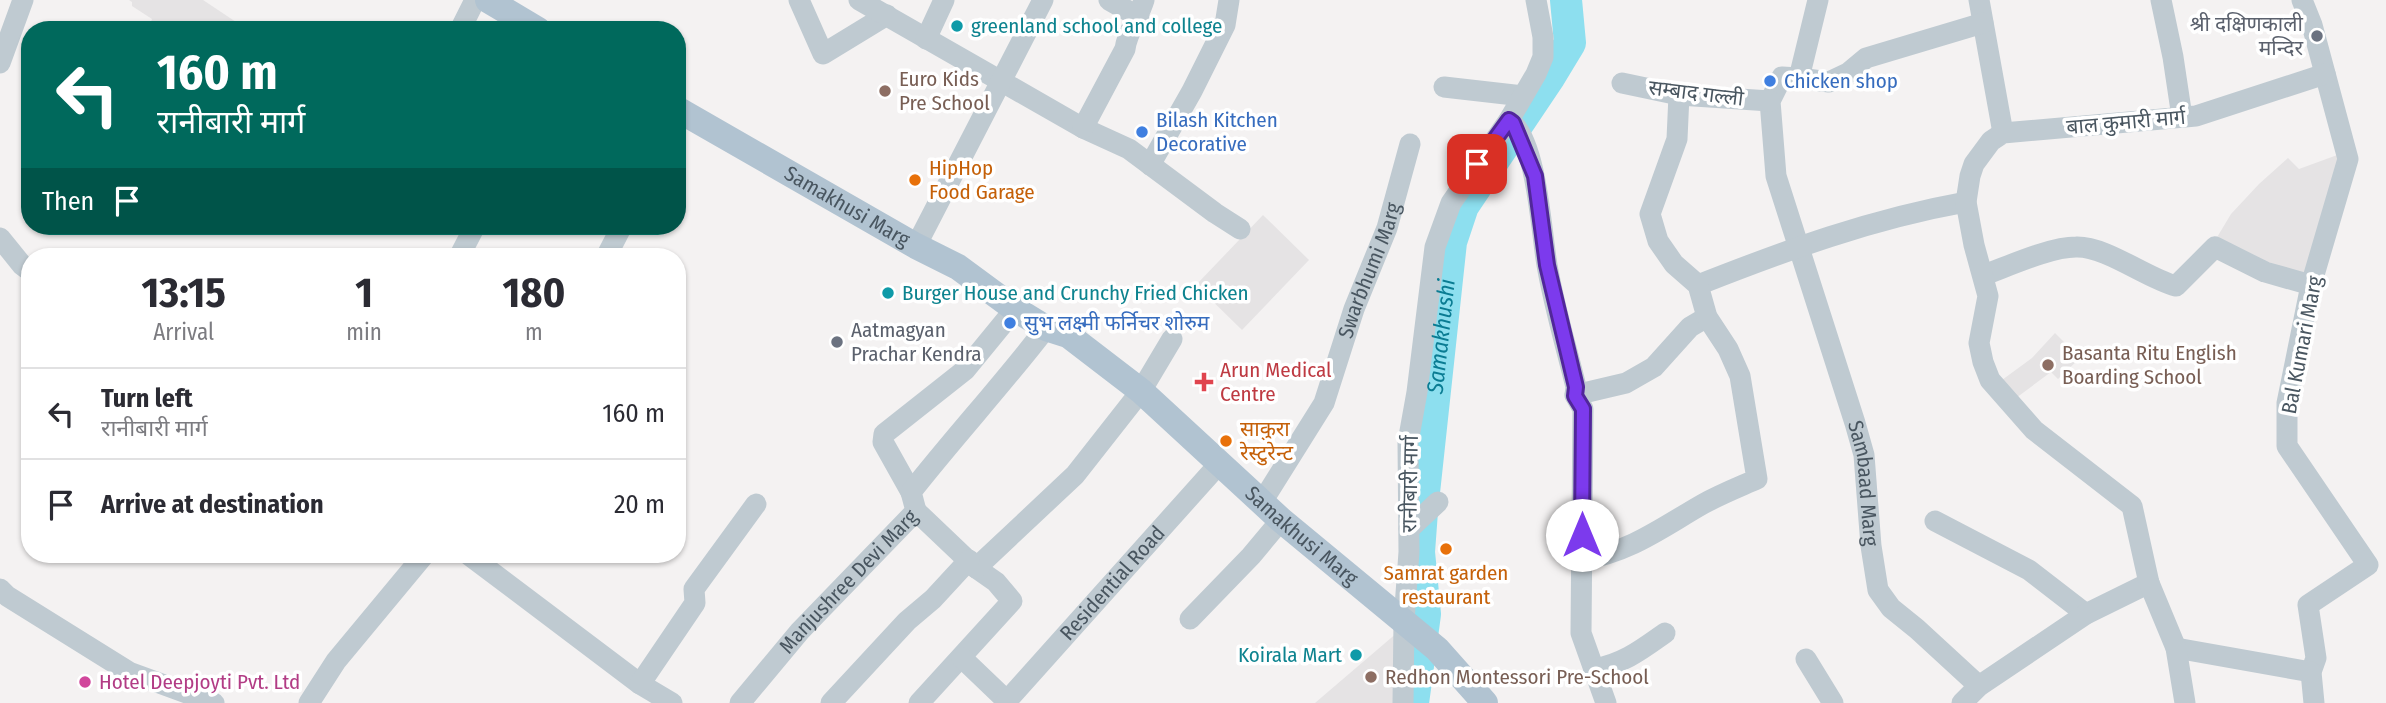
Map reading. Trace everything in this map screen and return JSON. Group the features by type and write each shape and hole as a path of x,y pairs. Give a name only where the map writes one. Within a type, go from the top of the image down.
{"main road":[{"path":"488,0 523,21"},
{"name":"Samakhusi Marg","path":"686,114 916,246 958,267 1046,328 1068,335 1141,391 1281,520 1437,649 1485,703"}],"street":[{"path":"0,63 23,0"},
{"path":"464,21 475,0"},
{"path":"799,0 823,54 887,15"},
{"path":"859,0 1083,128 1129,149 1240,229"},
{"path":"926,39 944,0"},
{"path":"916,246 1042,0"},
{"path":"1083,128 1111,78 1141,8 1109,0"},
{"path":"1150,165 1192,92 1225,25 1229,0"},
{"name":"रानीबारी मार्ग","path":"1403,703 1408,624 1408,442 1435,247 1451,203 1514,125 1523,96 1543,57 1543,37 1536,0"},
{"path":"1798,78 1818,0"},
{"path":"1979,0 2003,133 1991,141 1974,164 1966,202 1988,296 1979,343 1983,362 1990,380 2034,430 2132,506 2149,583 2176,648 2185,703"},
{"path":"2161,0 2174,57 2182,117"},
{"name":"Bal Kumari Marg","path":"2302,0 2312,25 2348,159 2311,285 2287,403 2287,446 2368,565 2308,605 2316,658 2311,672"},
{"path":"1770,101 1782,77 1829,82 1848,73 1866,58 1983,23"},
{"name":"बाल कुमारी मार्ग","path":"2003,133 2196,116 2325,74"},
{"name":"सम्बाद गल्ली","path":"1622,83 1679,95 1770,101"},
{"path":"1444,87 1523,96"},
{"path":"1582,560 1600,557 1642,542 1705,503 1757,479 1740,376 1728,349 1707,317 1698,285 1674,264 1663,249 1650,214 1677,139 1679,95"},
{"name":"Sambaad Marg","path":"1770,101 1776,176 1856,422 1864,455 1871,546 1878,590 1891,608 1979,686"},
{"path":"1514,125 1535,176 1547,265 1576,387 1575,396 1583,409 1581,633 1606,703"},
{"name":"Swarbhumi Marg","path":"1262,502 1324,403 1354,309 1387,228 1410,144"},
{"path":"1698,285 1798,245 1914,211 1966,202"},
{"path":"0,238 21,264"},
{"path":"1984,275 2059,249 2078,247 2096,251 2176,286 2215,247 2265,272 2311,285"},
{"path":"919,703 1012,601 914,501 883,442 884,434 965,370 1015,309"},
{"path":"1575,396 1626,383 1654,367 1690,327 1707,317"},
{"name":"Manjushree Devi Marg","path":"740,703 914,501 947,447 998,389 1046,328"},
{"path":"831,703 907,621 1075,475 1141,391 1171,340"},
{"name":"Residential Road","path":"1006,702 1219,464"},
{"path":"1409,528 1438,502"},
{"path":"640,684 695,603 694,589 756,504"},
{"path":"1191,619 1281,520"},
{"path":"1935,521 2029,570 2086,614"},
{"path":"309,703 337,661 417,563"},
{"path":"480,563 640,684 672,703"},
{"path":"1962,703 1979,686 2086,614 2149,583"},
{"path":"0,589 130,672 214,703"},
{"path":"1594,669 1628,659 1664,633"},
{"path":"2176,648 2311,672 2314,703"},
{"path":"962,658 1006,702"},
{"path":"1806,659 1833,703"}],"shaded area":[{"path":"129,0 203,0 234,21 151,21 132,6"},
{"path":"2340,154 2306,281 2216,239 2231,214 2288,158 2299,169"},
{"path":"1263,215 1309,260 1242,330 1196,285"},
{"name":"Basanta Ritu English Boarding School","path":"2055,333 2080,358 2058,379 2051,372 2016,398 2002,380 2032,358"},
{"name":"Redhon Montessori Pre-School","path":"1398,632 1398,703 1315,703"}],"waterway":[{"name":"Samakhushi","path":"1413,703 1425,614 1419,552 1422,511 1451,242 1463,206 1570,43 1566,0"}],"place":[{"name":"greenland school and college","path":"957,26"},
{"name":"श्री दक्षिणकाली मन्दिर","path":"2317,36"},
{"name":"Chicken shop","path":"1770,81"},
{"name":"Euro Kids Pre School","path":"885,91"},
{"name":"Bilash Kitchen Decorative","path":"1142,132"},
{"name":"HipHop Food Garage","path":"915,180"},
{"name":"Burger House and Crunchy Fried Chicken","path":"888,293"},
{"name":"सुभ लक्ष्मी फर्निचर शोरुम","path":"1010,323"},
{"name":"Aatmagyan Prachar Kendra","path":"837,342"},
{"name":"Basanta Ritu English Boarding School","path":"2048,365"},
{"name":"Arun Medical Centre","path":"1204,382"},
{"name":"साकुरा रेस्टुरेन्ट","path":"1226,441"},
{"name":"Samrat garden restaurant","path":"1446,549"},
{"name":"Koirala Mart","path":"1356,655"},
{"name":"Redhon Montessori Pre-School","path":"1371,677"},
{"name":"Hotel Deepjoyti Pvt. Ltd","path":"85,682"}],"route":[{"path":"1477,164 1509,120 1513,123 1535,176 1547,265 1576,387 1575,396 1583,409 1582,535"}]}
